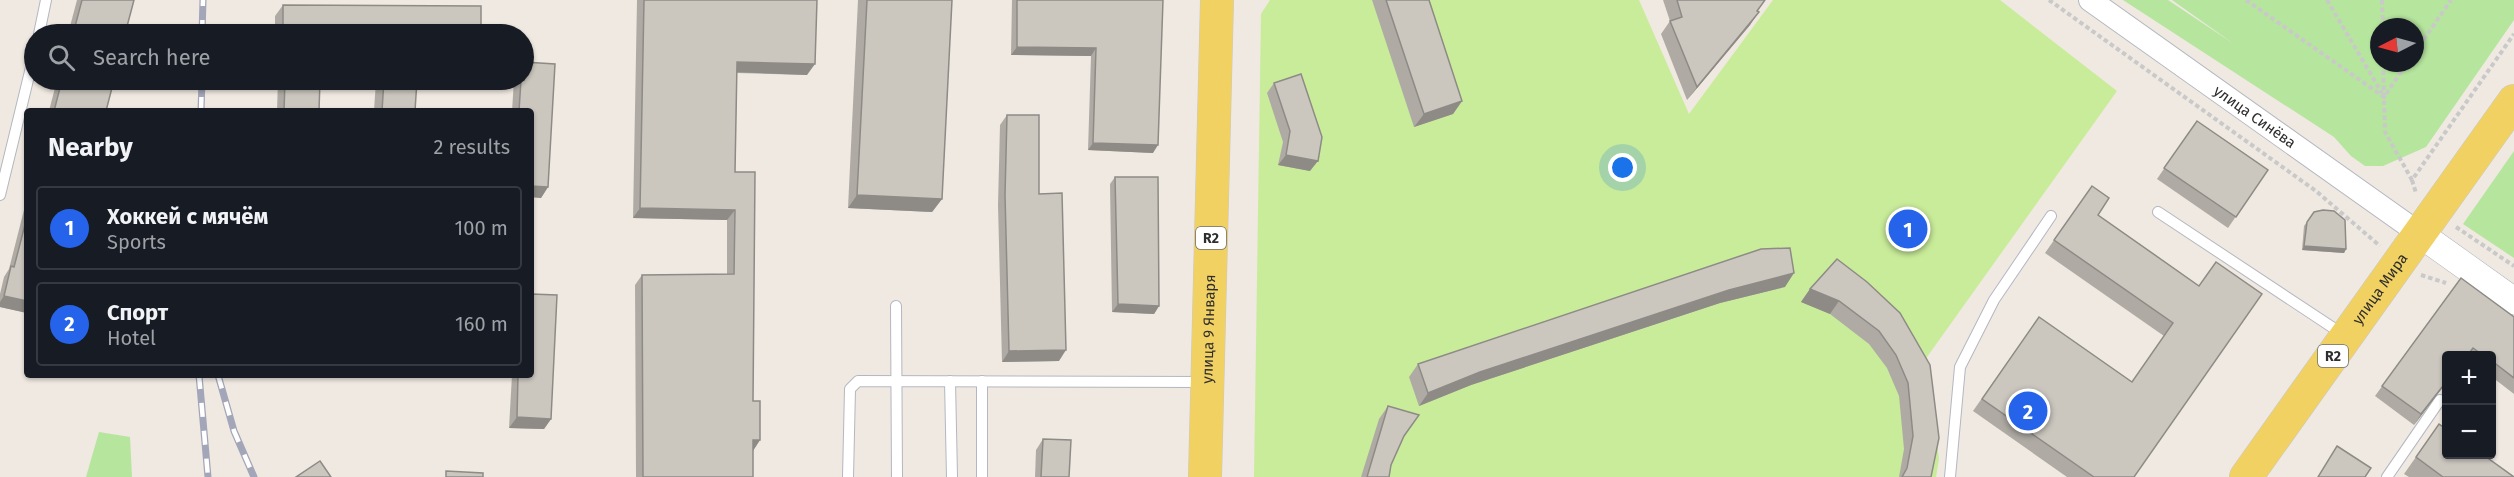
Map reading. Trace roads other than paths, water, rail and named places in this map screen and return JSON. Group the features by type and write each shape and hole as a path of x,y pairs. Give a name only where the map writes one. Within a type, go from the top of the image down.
{"main road":[{"name":"улица 9 Января","path":"1205,477 1217,0"},
{"name":"улица Мира","path":"2246,477 2514,101"}],"street":[{"name":"улица Синёва","path":"2090,0 2420,234"},
{"path":"2420,234 2514,301"}],"lane":[{"path":"41,24 46,0"},
{"path":"0,195 25,90"},
{"path":"2158,212 2347,337"},
{"path":"1950,477 1960,367 1994,300 2051,216"},
{"path":"896,306 897,477"},
{"path":"848,477 850,389 858,381 1207,382"},
{"path":"950,381 952,477"},
{"path":"982,381 982,477"},
{"path":"2387,477 2440,400"}],"railway":[{"path":"202,24 203,0"},
{"path":"201,108 202,90"},
{"path":"199,378 208,477"},
{"path":"219,378 234,431 254,477"}],"place":[{"name":"Хоккей с мячём","path":"1908,229"},
{"name":"Спорт","path":"2028,411"}]}
